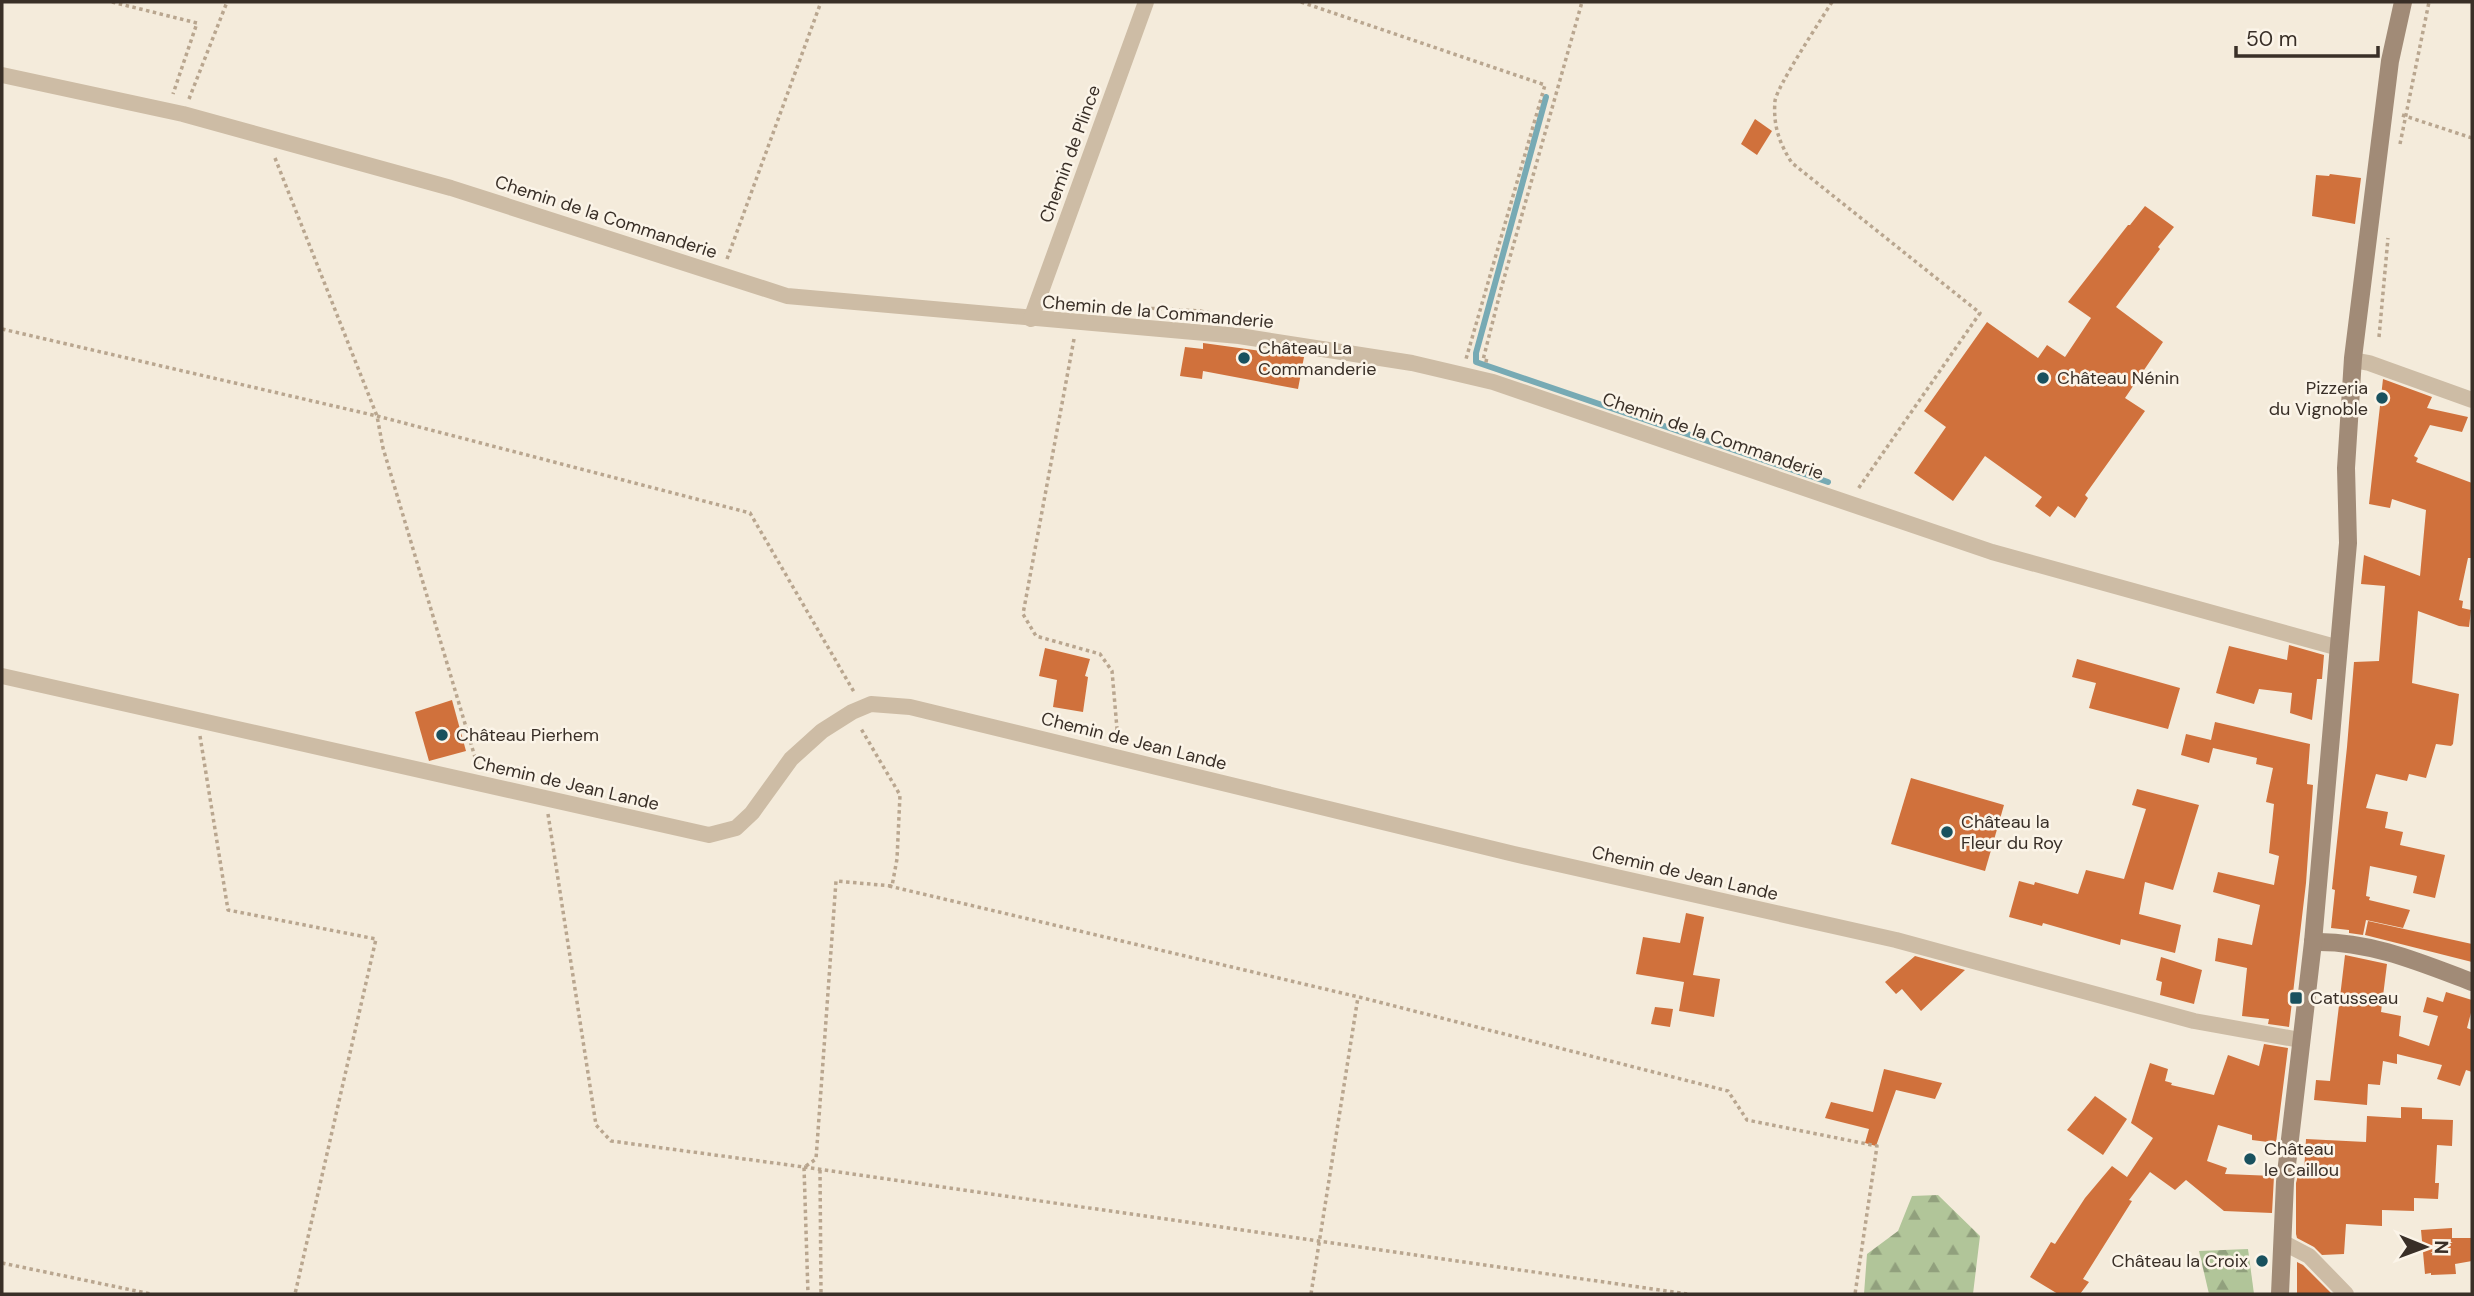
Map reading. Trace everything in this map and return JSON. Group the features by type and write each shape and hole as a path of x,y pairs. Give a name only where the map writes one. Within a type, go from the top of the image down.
{"main road":[{"path":"2280,1294 2285,1182 2313,942 2348,544 2346,468 2353,360 2390,61 2403,2"},
{"path":"2313,942 2349,944 2383,952 2472,982"}],"street":[{"name":"Chemin de Plince","path":"1031,319 1146,2"},
{"name":"Chemin de la Commanderie","path":"2,75 184,111 451,188 787,296 1239,336 1412,363 1493,382 2006,555 2339,648"},
{"path":"2353,360 2369,363 2472,400"},
{"name":"Chemin de Jean Lande","path":"2,676 709,835 736,828 752,813 792,759 822,731 871,704 910,706 1514,854 1896,940 2194,1021 2300,1040"},
{"path":"2282,1242 2309,1256 2346,1294"}],"path":[{"path":"112,2 197,23 172,96 184,111 227,2"},
{"path":"721,275 821,2"},
{"path":"1301,2 1545,85 1466,357 1465,376"},
{"path":"1496,364 1483,360 1582,2"},
{"path":"1832,2 1775,98 1776,128 1780,144 1792,163 1980,313 1849,503"},
{"path":"2398,155 2429,2"},
{"path":"2384,110 2472,138"},
{"path":"267,137 377,416 383,447 482,784"},
{"path":"2379,337 2389,233"},
{"path":"1077,323 1023,614 1036,636 1100,654 1112,671 1119,757"},
{"path":"2,329 377,416 750,513 900,795 897,859 892,886 889,886"},
{"path":"198,720 228,910 376,939 295,1294"},
{"path":"546,798 596,1125 611,1141 1687,1294"},
{"path":"804,1167 816,1159 836,881 889,886 1358,997 1728,1091 1746,1120 1877,1146 1855,1294"},
{"path":"1311,1294 1358,997"},
{"path":"804,1167 808,1294"},
{"path":"820,1170 821,1294"},
{"path":"2,1263 151,1294"}],"green space":[{"path":"1938,1195 1980,1236 1973,1294 1864,1294 1867,1254 1898,1231 1912,1196"},
{"path":"2248,1249 2254,1294 2209,1294 2199,1251"}],"building":[{"path":"1755,119 1772,131 1757,155 1741,144"},
{"path":"2316,175 2361,178 2355,224 2312,216"},
{"name":"Château Nénin","path":"2145,206 2174,227 2116,307 2163,342 2125,398 2145,411 2085,495 2088,498 2075,518 2058,506 2050,517 2035,506 2042,497 1985,456 1953,501 1914,473 1946,427 1924,411 1987,322 2038,358 2047,345 2065,357 2091,318 2068,302"},
{"name":"Château La Commanderie","path":"1203,343 1304,357 1298,389 1203,371 1202,379 1180,376 1185,347 1203,349"},
{"path":"2383,379 2432,397 2427,408 2468,417 2462,432 2430,425 2414,456 2418,458 2416,462 2472,483 2472,558 2468,558 2459,600 2463,601 2462,608 2471,610 2469,627 2418,611 2412,683 2459,694 2453,744 2436,744 2426,778 2409,774 2407,781 2376,774 2366,808 2388,812 2385,828 2403,832 2400,845 2445,855 2435,898 2413,893 2417,876 2370,866 2366,896 2370,897 2369,900 2410,910 2403,928 2366,920 2363,935 2331,928 2335,890 2332,889 2354,662 2379,661 2385,586 2361,584 2364,555 2420,576 2426,510 2392,499 2390,508 2369,504"},
{"path":"2289,645 2324,655 2322,679 2317,679 2312,720 2290,713 2292,693 2259,689 2254,704 2216,693 2229,646 2287,660"},
{"path":"1045,648 1090,659 1085,676 1088,677 1083,712 1053,707 1057,680 1039,676"},
{"path":"2077,659 2180,688 2168,729 2089,708 2096,683 2072,677"},
{"name":"Château Pierhem","path":"452,700 466,751 429,761 415,712"},
{"path":"2215,722 2310,744 2307,784 2313,785 2306,883 2289,1027 2268,1024 2269,1019 2242,1016 2247,968 2215,961 2218,938 2252,945 2260,905 2213,892 2218,872 2274,885 2279,856 2269,853 2274,804 2266,802 2273,768 2256,764 2257,758 2213,748 2209,763 2181,755 2186,734 2211,740"},
{"name":"Château la Fleur du Roy","path":"1911,778 2004,805 1985,871 1891,844"},
{"path":"2137,789 2199,805 2173,890 2145,882 2139,914 2181,925 2175,953 2121,939 2120,945 2043,923 2042,926 2009,917 2019,881 2034,885 2035,882 2078,894 2086,870 2124,879 2146,809 2132,805"},
{"path":"1686,913 1704,917 1693,975 1720,979 1714,1017 1679,1011 1684,982 1636,974 1643,937 1680,943"},
{"path":"2368,921 2472,944 2472,962 2365,935"},
{"path":"2345,955 2387,964 2381,1012 2401,1016 2399,1036 2429,1046 2438,1016 2423,1012 2427,997 2443,1002 2446,992 2472,1000 2467,1028 2472,1030 2472,1072 2466,1070 2460,1086 2437,1079 2442,1065 2397,1054 2397,1064 2383,1061 2380,1085 2368,1084 2367,1105 2314,1100 2316,1080 2330,1081"},
{"path":"1915,956 1965,970 1921,1011 1902,989 1896,994 1885,982"},
{"path":"2161,957 2202,970 2194,1004 2160,995 2162,982 2156,980"},
{"path":"1655,1007 1673,1009 1670,1027 1651,1024"},
{"path":"2264,1044 2288,1048 2276,1143 2252,1140 2252,1135 2218,1125 2207,1161 2227,1168 2225,1174 2274,1176 2272,1213 2224,1211 2186,1180 2175,1190 2150,1172 2129,1200 2132,1201 2083,1279 2089,1282 2080,1294 2058,1294 2030,1277 2051,1242 2055,1244 2085,1198 2112,1166 2127,1177 2153,1138 2131,1123 2150,1063 2168,1069 2165,1081 2172,1083 2171,1085 2214,1095 2228,1055 2259,1066"},
{"path":"1884,1069 1942,1083 1935,1099 1896,1090 1876,1146 1865,1143 1869,1129 1825,1118 1831,1102 1873,1112"},
{"path":"2095,1096 2127,1119 2103,1155 2067,1130"},
{"path":"2401,1107 2422,1108 2422,1119 2453,1120 2452,1146 2437,1145 2435,1183 2439,1183 2438,1199 2414,1198 2414,1211 2382,1210 2382,1226 2346,1224 2344,1254 2322,1255 2314,1247 2297,1238 2296,1234 2296,1183 2299,1172 2304,1172 2306,1139 2366,1142 2367,1116 2401,1118"},
{"path":"2452,1228 2452,1238 2472,1238 2472,1261 2455,1264 2456,1274 2425,1274 2421,1230"},
{"path":"2297,1262 2303,1265 2332,1294 2297,1294"}],"waterway":[{"path":"1546,97 1476,353 1476,362 1828,482"}],"place":[{"name":"Château La Commanderie","path":"1244,358"},
{"name":"Château Nénin","path":"2043,378"},
{"name":"Pizzeria du Vignoble","path":"2382,398"},
{"name":"Château Pierhem","path":"442,735"},
{"name":"Château la Fleur du Roy","path":"1947,832"},
{"name":"Catusseau","path":"2296,998"},
{"name":"Château le Caillou","path":"2250,1159"},
{"name":"Château la Croix","path":"2262,1261"}]}
